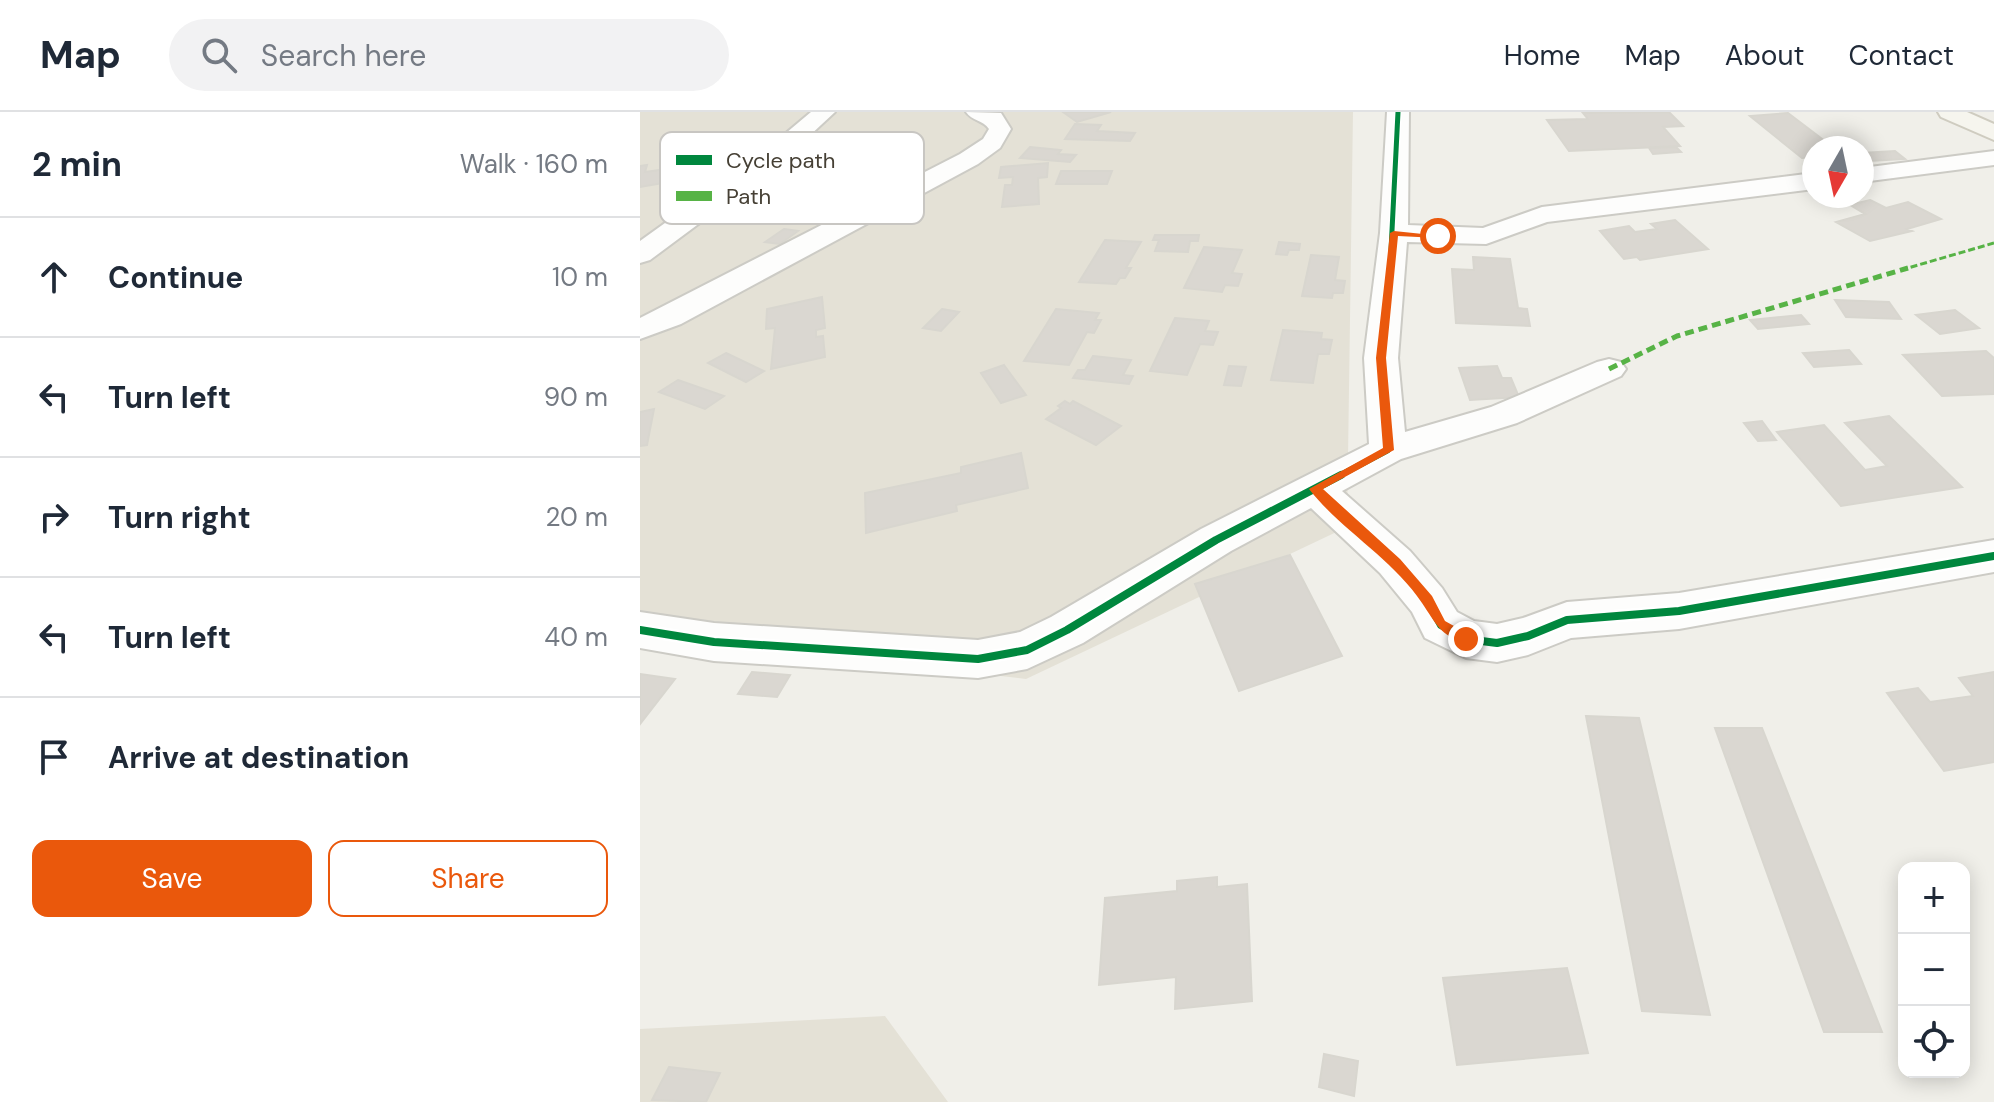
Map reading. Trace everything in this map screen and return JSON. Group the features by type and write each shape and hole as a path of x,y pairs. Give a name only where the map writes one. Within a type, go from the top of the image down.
{"street":[{"path":"801,132 824,112"},
{"path":"924,183 992,143 1000,129 993,118 977,112"},
{"path":"1388,450 1381,358 1394,233 1398,112"},
{"path":"1949,112 1994,133"},
{"path":"1874,173 1994,158"},
{"path":"1394,233 1486,236 1542,215 1802,182"},
{"path":"640,254 682,224"},
{"path":"640,329 670,317 846,224"},
{"path":"640,231 668,234"},
{"path":"640,630 714,642 978,659 1027,650 1067,630 1216,540 1388,450 1504,415 1609,369"},
{"path":"1315,489 1395,562 1427,600 1441,625 1466,639 1497,643 1528,636 1567,620 1679,611 1994,556"}],"shaded area":[{"path":"640,112 1353,112 1347,527 1026,679 640,634"},
{"path":"885,1016 948,1102 640,1102 640,1029"}],"building":[{"path":"1063,112 1111,112 1077,122"},
{"path":"1669,112 1683,126 1663,127 1680,146 1569,151 1547,120 1588,119 1583,113"},
{"path":"1788,113 1818,136 1802,136 1802,158 1750,116"},
{"path":"1075,124 1101,125 1097,131 1135,133 1130,141 1065,139"},
{"path":"1030,147 1076,155 1070,162 1020,158"},
{"path":"1676,147 1681,152 1653,154 1649,148"},
{"path":"1895,151 1905,159 1874,161 1874,152"},
{"path":"1048,163 1047,177 1038,178 1039,204 1002,207 1005,185 1012,185 1013,177 999,178 1001,167"},
{"path":"647,165 645,172 660,170 660,183 640,187 640,166"},
{"path":"1061,171 1112,171 1107,184 1056,184"},
{"path":"1874,202 1886,208 1908,202 1941,219 1907,229 1912,231 1870,241 1836,222 1865,214 1855,208 1874,208"},
{"path":"1675,220 1708,249 1640,260 1637,257 1624,259 1600,231 1629,226 1635,232 1657,229 1651,224"},
{"path":"784,229 798,231 780,244 765,242"},
{"path":"1155,235 1199,235 1198,241 1190,241 1188,252 1155,251 1159,240 1153,240"},
{"path":"1105,240 1141,242 1126,268 1131,268 1125,278 1120,278 1116,284 1079,282"},
{"path":"1279,242 1300,244 1299,250 1289,250 1287,255 1276,254"},
{"path":"1204,247 1242,250 1232,273 1242,274 1238,286 1225,285 1222,292 1184,288"},
{"path":"1311,255 1339,257 1335,280 1345,281 1343,293 1333,293 1332,298 1302,296"},
{"path":"1473,257 1510,259 1518,308 1527,309 1530,326 1456,323 1452,269 1474,270"},
{"path":"822,297 825,328 816,330 816,337 823,336 825,357 771,369 775,328 766,329 767,309"},
{"path":"1835,300 1889,302 1901,319 1846,317"},
{"path":"942,309 959,312 941,331 923,328"},
{"path":"1056,309 1099,313 1095,320 1101,320 1094,333 1087,332 1069,365 1024,361"},
{"path":"1955,310 1979,328 1940,334 1916,315"},
{"path":"1801,315 1809,324 1758,329 1750,320"},
{"path":"1175,318 1209,321 1205,331 1218,332 1213,345 1200,344 1187,375 1150,371"},
{"path":"1283,330 1322,333 1321,339 1332,340 1329,354 1318,354 1313,383 1271,380"},
{"path":"1849,350 1861,364 1814,367 1803,353"},
{"path":"1986,351 1994,358 1994,394 1942,396 1903,355"},
{"path":"726,353 764,371 746,382 708,363"},
{"path":"1093,356 1131,360 1123,375 1133,376 1129,384 1073,378 1078,370 1085,370"},
{"path":"1004,365 1026,395 1001,403 981,373"},
{"path":"1229,366 1246,367 1241,386 1224,385"},
{"path":"1497,366 1502,378 1511,378 1519,397 1470,400 1459,368"},
{"path":"678,380 724,396 705,409 659,392"},
{"path":"1065,401 1070,404 1073,401 1121,426 1096,445 1046,419"},
{"path":"654,409 647,445 640,446 640,412"},
{"path":"1889,416 1962,487 1841,506 1777,432 1824,425 1865,470 1887,466 1845,423"},
{"path":"1762,421 1776,440 1758,441 1744,423"},
{"path":"1021,453 1028,488 956,505 957,511 866,533 865,493 961,473 961,467"},
{"path":"1290,555 1342,656 1239,691 1195,584"},
{"path":"752,672 790,675 777,697 738,694"},
{"path":"1994,672 1994,762 1944,771 1887,693 1918,688 1930,702 1973,696 1959,678"},
{"path":"640,674 675,679 640,724"},
{"path":"1586,716 1639,718 1710,1015 1642,1011"},
{"path":"1715,728 1762,728 1882,1032 1824,1032"},
{"path":"1217,877 1217,887 1247,884 1252,1001 1175,1009 1176,977 1099,985 1105,898 1177,891 1177,881"},
{"path":"1567,968 1588,1053 1457,1065 1443,978"},
{"path":"1324,1054 1358,1061 1354,1096 1319,1087"},
{"path":"669,1067 720,1073 706,1102 652,1100"}],"marked path":[{"path":"1609,369 1677,336 1994,243"}],"cycle path":[{"path":"640,630 714,642 978,659 1027,650 1067,630 1216,540 1388,450 1381,358 1394,233 1398,112"},
{"path":"1315,489 1395,562 1427,600 1441,625 1466,639 1497,643 1528,636 1567,620 1679,611 1994,556"}],"route":[{"path":"1438,236 1394,233 1381,358 1388,450 1315,489 1395,562 1427,600 1441,625 1466,639"}]}
